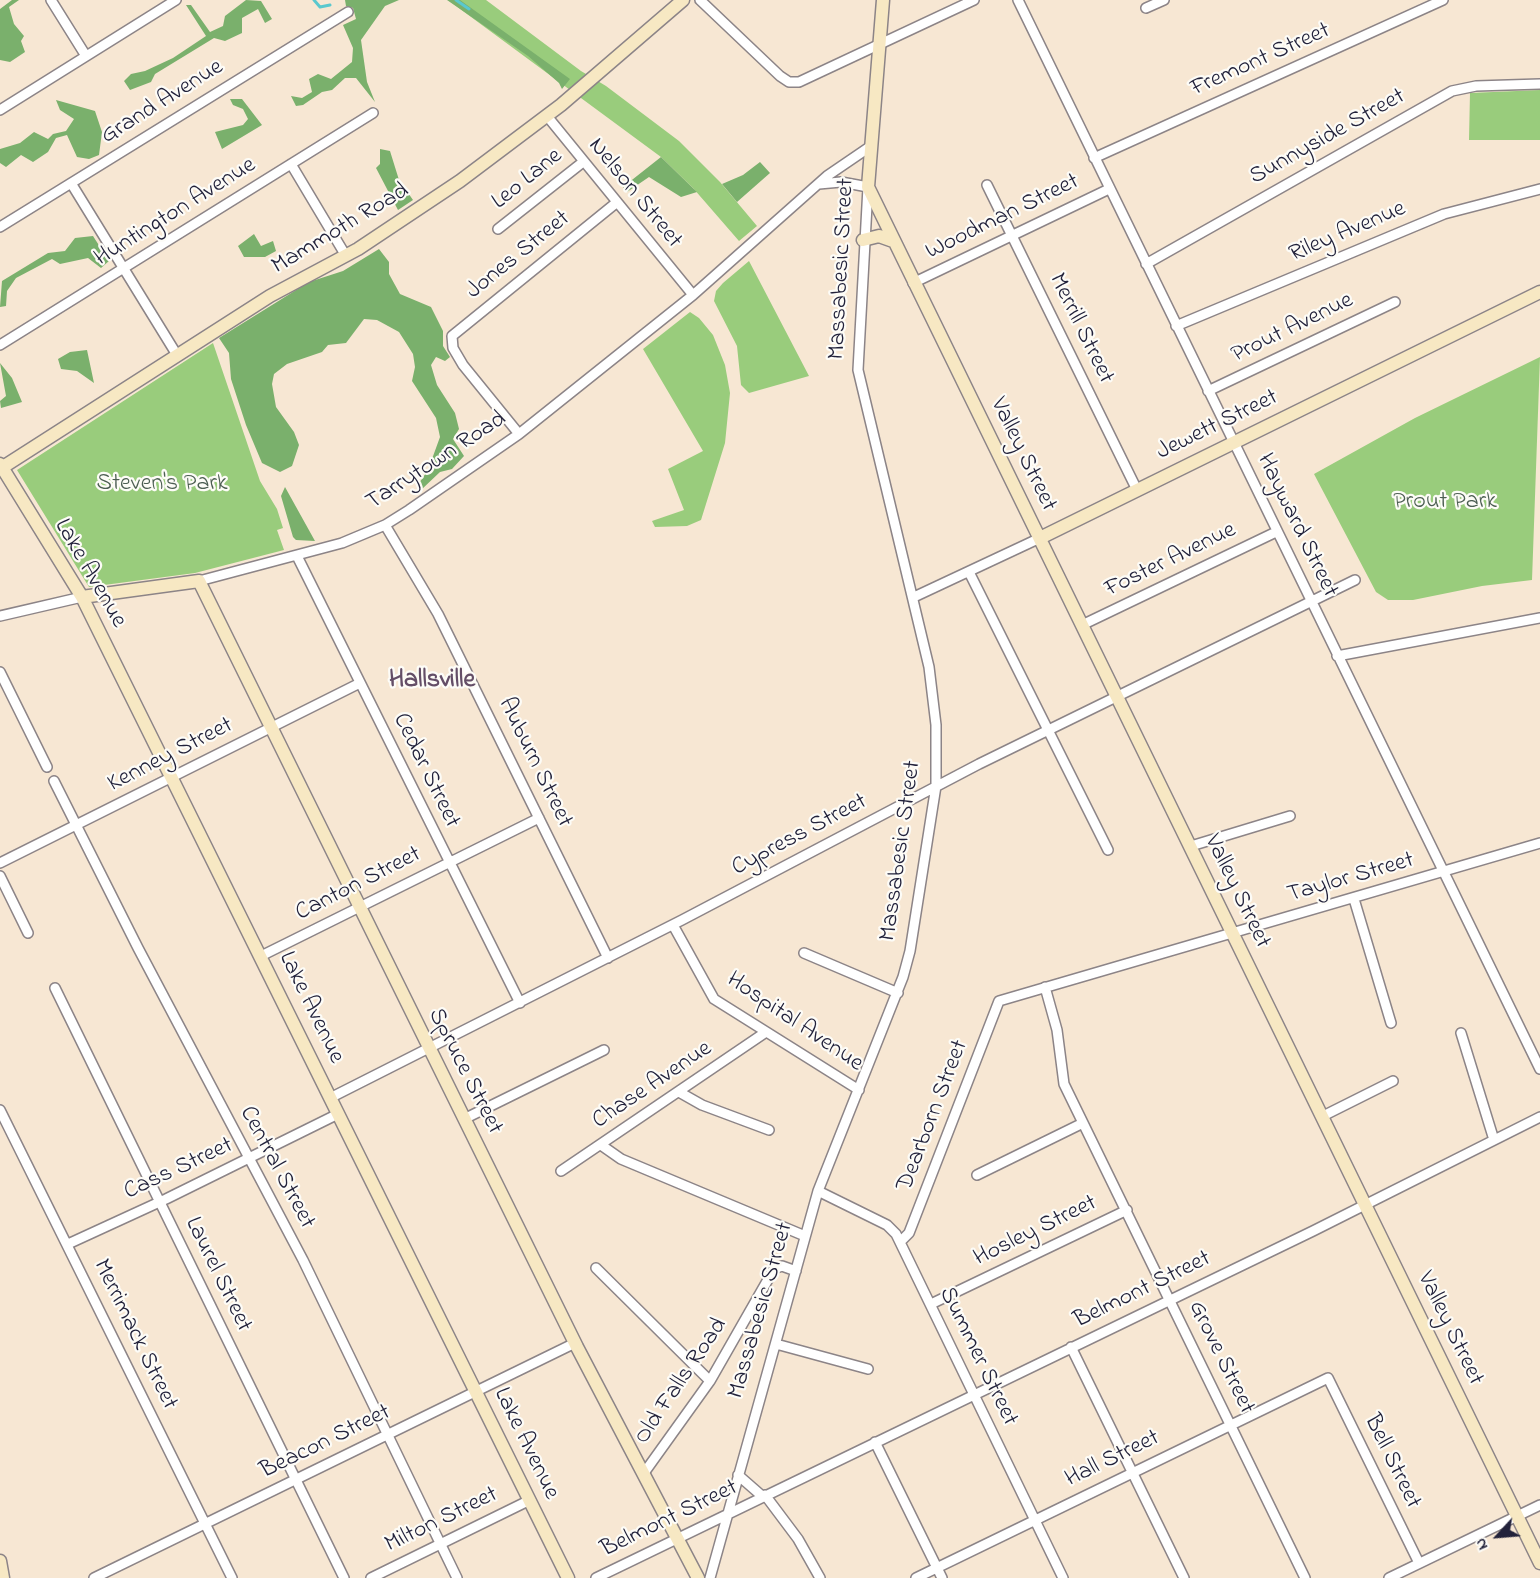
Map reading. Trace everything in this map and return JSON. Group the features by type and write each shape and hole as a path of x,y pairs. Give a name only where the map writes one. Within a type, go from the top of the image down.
{"street":[{"path":"51,0 86,56"},
{"path":"0,110 176,0"},
{"name":"Mammoth Road","path":"1,467 270,296 346,256 460,181 547,116 683,0"},
{"path":"700,0 789,82 799,82 974,0"},
{"name":"Massabesic Street","path":"710,1578 818,1191 898,993 910,951 936,786 937,746 933,696 914,597 858,370 863,240 883,0"},
{"name":"Hayward Street","path":"1018,0 1540,1069"},
{"path":"1146,8 1164,0"},
{"name":"Fremont Street","path":"1094,158 1443,0"},
{"name":"Grand Avenue","path":"0,227 348,12"},
{"name":"Sunnyside Street","path":"1146,264 1452,91 1476,86 1540,84"},
{"name":"Huntington Avenue","path":"0,345 373,113"},
{"name":"Nelson Street","path":"547,116 693,295"},
{"name":"Tarrytown Road","path":"0,616 82,597 199,581 342,543 385,525 483,462 519,434 693,295 827,176 871,146"},
{"name":"Leo Lane","path":"498,230 583,162"},
{"path":"291,164 346,256"},
{"path":"819,184 841,182 868,187"},
{"path":"71,183 177,355"},
{"name":"Merrill Street","path":"987,185 1137,490"},
{"name":"Valley Street","path":"868,187 1540,1563"},
{"name":"Woodman Street","path":"913,283 1109,189"},
{"name":"Riley Avenue","path":"1176,326 1444,214 1540,189"},
{"name":"Jones Street","path":"519,434 463,365 452,342 456,332 616,203"},
{"path":"863,240 879,236 893,241"},
{"name":"Jewett Street","path":"914,597 1040,538 1540,292"},
{"name":"Prout Avenue","path":"1208,391 1395,302"},
{"name":"Lake Avenue","path":"1,467 82,597 568,1578"},
{"name":"Auburn Street","path":"385,525 438,614 608,958"},
{"name":"Foster Avenue","path":"1082,625 1276,532"},
{"name":"Cedar Street","path":"297,556 520,1003"},
{"path":"969,572 1108,850"},
{"name":"Cypress Street","path":"330,1098 673,925 936,786 1116,695 1355,580"},
{"name":"Spruce Street","path":"199,581 575,1343 698,1578"},
{"path":"1337,656 1540,618"},
{"path":"0,672 47,767"},
{"name":"Kenney Street","path":"0,863 360,683"},
{"name":"Central Street","path":"54,781 138,948 303,1260 457,1578"},
{"path":"1191,846 1290,816"},
{"name":"Canton Street","path":"261,956 539,818"},
{"name":"Taylor Street","path":"999,1001 1540,843"},
{"path":"0,876 28,933"},
{"path":"1354,899 1391,1023"},
{"name":"Hospital Avenue","path":"673,925 710,994 859,1090"},
{"path":"804,952 898,993"},
{"name":"Grove Street","path":"1045,987 1059,1041 1061,1077 1305,1578"},
{"name":"Laurel Street","path":"55,988 344,1578"},
{"name":"Dearborn Street","path":"900,1242 910,1231 999,1001"},
{"name":"Chase Avenue","path":"561,1171 766,1032"},
{"path":"1461,1033 1494,1140"},
{"path":"464,1119 604,1050"},
{"path":"1323,1116 1393,1081"},
{"path":"679,1092 702,1105 769,1130"},
{"name":"Merrimack Street","path":"0,1110 232,1578"},
{"name":"Cass Street","path":"68,1244 249,1159 338,1114"},
{"name":"Belmont Street","path":"596,1578 1540,1118"},
{"path":"977,1175 1083,1123"},
{"path":"602,1145 621,1159 805,1236"},
{"name":"Summer Street","path":"818,1191 887,1225 900,1242 1063,1578"},
{"name":"Hosley Street","path":"931,1305 1126,1210"},
{"name":"Old Falls Road","path":"644,1473 710,1381 774,1269 782,1266 796,1271"},
{"path":"596,1268 710,1381"},
{"name":"Beacon Street","path":"98,1577 575,1343"},
{"path":"776,1344 868,1369"},
{"path":"1071,1347 1184,1578"},
{"name":"Hall Street","path":"916,1578 1328,1378"},
{"name":"Bell Street","path":"1328,1378 1419,1563"},
{"path":"875,1442 942,1578"},
{"name":"Belmont Street","path":"738,1475 764,1496"},
{"path":"764,1496 798,1539 820,1578"},
{"name":"Milton Street","path":"371,1578 530,1500"},
{"path":"1389,1578 1540,1504"},
{"path":"0,1561 3,1578"}],"green space":[{"path":"12,0 19,0 9,7 14,24 24,36 21,41 25,52 10,62 0,60 0,9"},
{"path":"246,0 261,1 272,19 265,23 258,9 242,18 242,33 225,41 214,38 155,74 151,82 130,90 124,81 131,74 145,71 173,58 206,36 186,5 191,5 210,32 223,26 225,16"},
{"path":"345,0 399,0 385,6 361,40 367,82 375,102 356,78 345,78 332,90 322,92 303,105 296,106 291,96 302,98 312,92 309,79 318,74 331,79 352,62 353,48 343,25 356,19 353,8 346,6"},
{"path":"447,0 460,0 570,79 562,89 559,83 528,56"},
{"path":"448,0 486,0 581,71 606,86 679,141 720,182 757,226 739,241 693,188 661,157"},
{"path":"1540,90 1540,140 1469,140 1470,93"},
{"path":"230,99 242,99 262,125 222,149 215,132 243,125 248,119 243,109 233,105"},
{"path":"56,100 95,111 102,132 99,155 89,159 77,157 67,135 56,138 48,152 33,162 21,155 6,167 0,163 0,149 20,143 34,132 48,139 53,134 66,131 74,119 60,110"},
{"path":"380,149 390,151 399,180 413,200 398,210 376,168 380,164"},
{"path":"661,157 697,192 681,197 649,177 627,192 623,187"},
{"path":"760,162 770,173 737,202 722,184 743,175"},
{"path":"254,234 261,246 273,241 276,251 265,257 244,257 238,246"},
{"path":"93,236 109,261 101,268 88,258 60,264 52,259 16,278 7,291 6,306 0,307 2,281 48,253 65,251 75,238"},
{"path":"379,249 389,262 389,274 400,294 431,307 443,331 443,346 450,357 445,361 436,357 431,365 437,385 455,413 459,429 453,439 464,456 452,469 440,472 421,490 417,486 428,470 440,437 436,418 412,381 415,367 413,354 399,332 377,320 364,319 346,343 328,345 322,352 287,364 274,374 272,384 276,407 294,432 299,445 292,466 280,472 262,463 246,425 231,379 229,353 219,338 309,282 343,271"},
{"path":"749,261 809,376 749,393 741,385 737,346 714,301 716,291 723,283"},
{"path":"690,312 699,318 713,335 725,365 730,393 725,443 701,520 687,526 655,527 652,521 684,510 668,469 703,451 643,349"},
{"name":"Steven's Park","path":"213,343 260,481 277,509 283,528 277,530 284,550 195,573 89,587 17,470"},
{"path":"87,350 94,383 77,371 61,369 58,359 70,352"},
{"name":"Prout Park","path":"1540,357 1532,580 1482,586 1413,600 1388,600 1376,592 1314,474 1415,418"},
{"path":"0,363 12,378 22,402 1,408 0,401 6,396"},
{"path":"285,487 315,541 296,540 293,537 281,496"}],"waterway":[{"path":"314,0 320,7 330,5"},
{"path":"456,0 469,9"}],"district":[{"name":"Hallsville","path":"432,682"}]}
